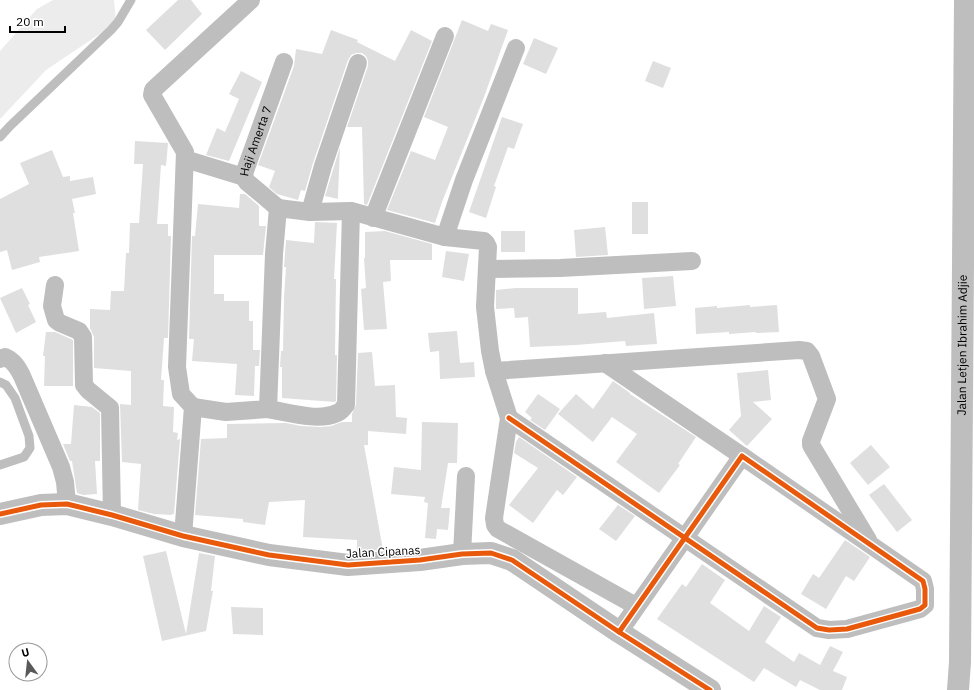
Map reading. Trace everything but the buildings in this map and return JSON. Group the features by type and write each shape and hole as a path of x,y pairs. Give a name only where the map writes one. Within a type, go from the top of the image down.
{"street":[{"path":"251,0 153,90 152,95 185,152 177,367 181,394 193,407 226,412 268,408 303,416 328,417 339,413 346,405 351,212"},
{"name":"Jalan Letjen Ibrahim Adjie","path":"958,690 960,662 969,76 964,0"},
{"path":"372,218 444,36"},
{"path":"445,237 464,180 516,48"},
{"name":"Haji Amerta 7","path":"278,208 247,182 244,177 284,62"},
{"path":"310,212 323,166 358,63"},
{"path":"185,159 244,177"},
{"path":"268,408 274,254 278,208 310,212 351,212 445,237 484,241 488,247 485,307 490,351 494,371 509,418 494,518 495,525 498,529 636,606"},
{"path":"487,268 560,268 692,261"},
{"path":"55,286 52,306 56,320 79,331 83,337 84,385 110,408 112,515"},
{"path":"494,371 799,350 807,351 827,399 811,441 811,445 871,546"},
{"path":"0,360 5,357 9,359 17,367 22,376 60,467 65,482 67,504"},
{"path":"509,418 817,628 830,630 847,629 920,610 925,605 925,589 922,581 605,363"},
{"path":"183,536 193,407"},
{"path":"619,632 742,456"},
{"path":"462,554 466,476"},
{"name":"Jalan Cipanas","path":"0,514 41,505 67,504 112,515 183,536 269,555 348,565 420,560 462,554 490,553 512,560 619,632 710,690"}],"lane":[{"path":"0,137 111,30 132,0"},
{"path":"0,382 6,385 15,398 29,436 30,448 24,457 0,465"}],"shaded area":[{"path":"53,0 114,0 116,23 46,70 0,119 0,51 37,9"}],"cycle path":[{"path":"509,418 817,628 829,630 847,629 920,609 925,605 925,589 923,581 742,456 619,632"},
{"path":"0,514 41,505 67,504 112,515 183,536 269,555 348,565 420,560 462,554 491,553 512,560 619,632 710,690"}]}
